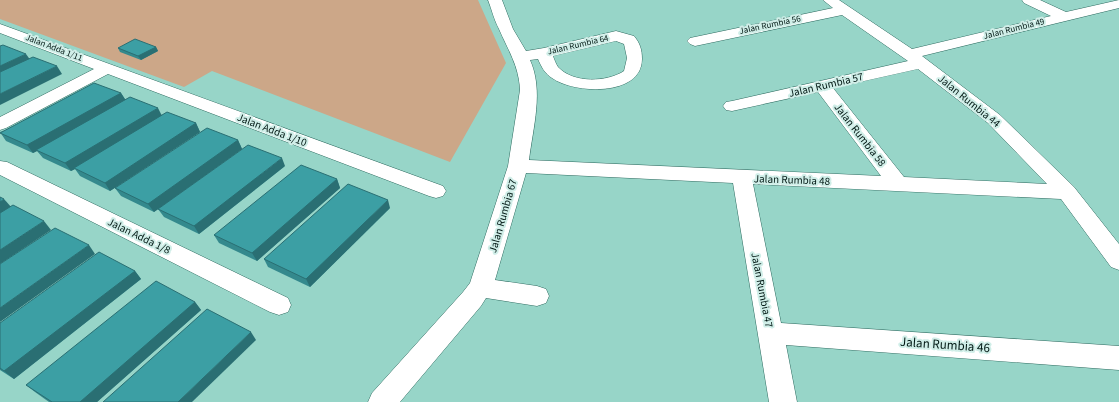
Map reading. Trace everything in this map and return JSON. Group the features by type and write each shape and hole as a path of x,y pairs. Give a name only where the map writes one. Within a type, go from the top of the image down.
{"street":[{"path":"1029,0 1064,17"},
{"name":"Jalan Rumbia 67","path":"382,402 467,305 480,287 518,166 528,82 522,56 506,28 501,1"},
{"name":"Jalan Rumbia 49","path":"915,59 1064,17 1119,4"},
{"name":"Jalan Rumbia 56","path":"696,41 838,5"},
{"name":"Jalan Rumbia 44","path":"838,5 915,59 988,114 1067,192 1119,261"},
{"name":"Jalan Adda 1/11","path":"0,28 108,68"},
{"name":"Jalan Rumbia 64","path":"522,56 544,53 610,37 622,37 628,39 632,44 634,58 633,69 630,73 617,80 599,84 581,83 565,79 552,70 544,53"},
{"name":"Jalan Rumbia 57","path":"732,106 822,86 915,59"},
{"path":"0,124 108,68"},
{"name":"Jalan Adda 1/10","path":"108,68 436,191"},
{"name":"Jalan Rumbia 58","path":"822,86 898,184"},
{"name":"Jalan Rumbia 48","path":"518,166 742,178 1067,192"},
{"name":"Jalan Adda 1/8","path":"0,167 279,305"},
{"name":"Jalan Rumbia 47","path":"742,178 783,402"},
{"path":"480,287 537,296"},
{"name":"Jalan Rumbia 46","path":"770,333 1119,358"}],"shaded area":[{"path":"0,0 478,0 506,63 450,162 212,71 184,87 0,19"}],"building":[{"path":"135,39 156,47 138,56 118,48"},
{"path":"3,45 26,54 0,66 0,46"},
{"path":"33,57 57,66 0,94 0,72"},
{"path":"94,83 121,93 27,145 0,133"},
{"path":"130,97 158,108 65,163 36,150"},
{"path":"167,112 196,123 105,183 74,168"},
{"path":"207,128 238,140 148,204 115,188"},
{"path":"248,145 282,158 194,226 158,209"},
{"path":"301,165 337,179 252,253 214,235"},
{"path":"348,184 388,200 306,279 264,259"},
{"path":"13,205 44,221 0,250 0,213"},
{"path":"55,228 89,245 0,308 0,264"},
{"path":"99,252 135,271 4,371 0,368 0,323"},
{"path":"156,281 195,302 80,402 52,402 26,385"},
{"path":"207,309 251,332 178,402 103,402"}]}
